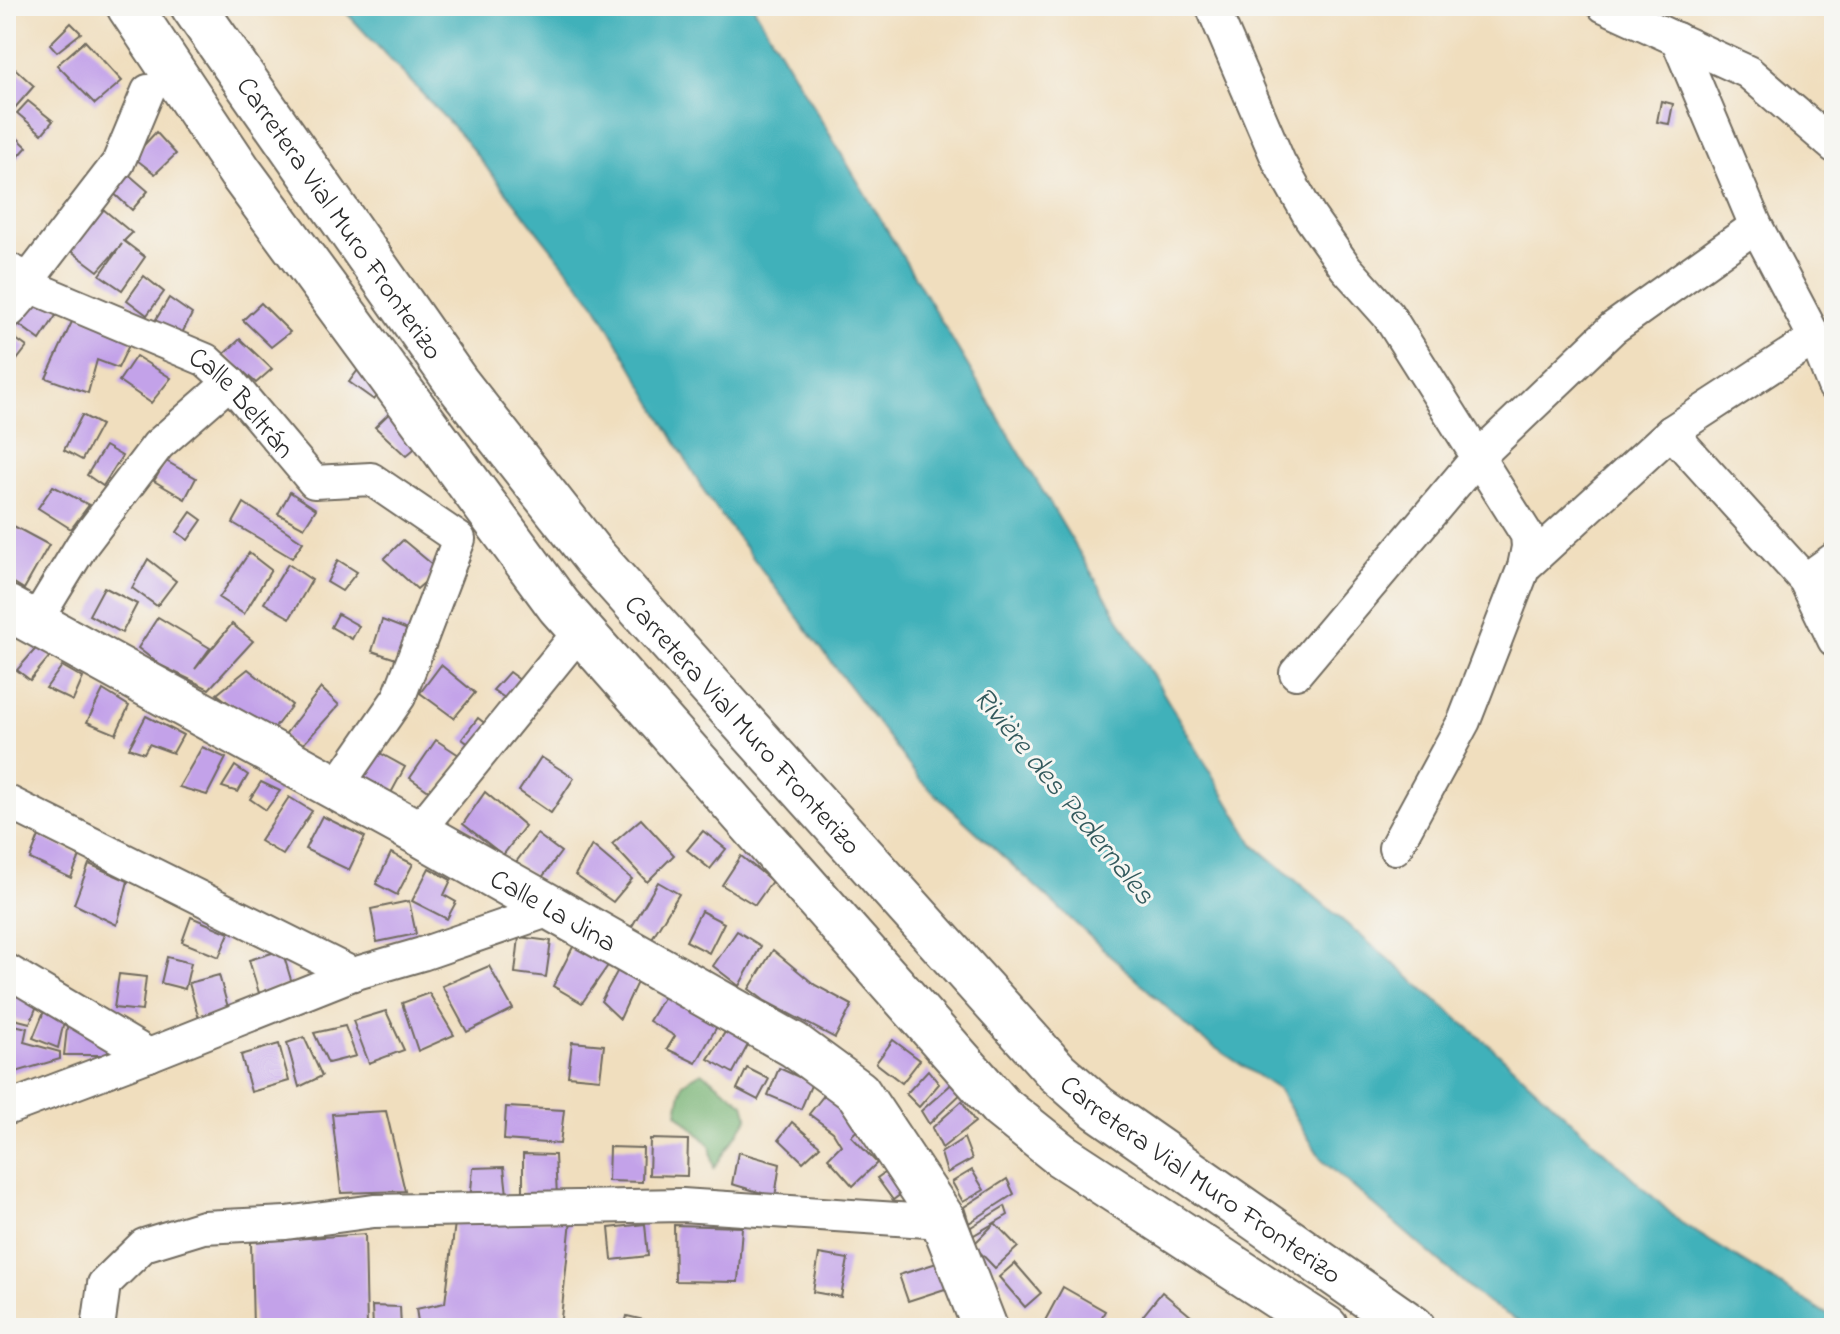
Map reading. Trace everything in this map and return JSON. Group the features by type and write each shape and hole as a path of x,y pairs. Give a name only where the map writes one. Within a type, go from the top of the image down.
{"street":[{"name":"Carretera Vial Muro Fronterizo","path":"129,6 240,172 549,594 1001,1107 1061,1155 1326,1328"},
{"name":"Carretera Vial Muro Fronterizo","path":"193,6 457,383 594,557 1057,1072 1098,1108 1413,1328"},
{"path":"1212,6 1279,162 1310,217 1346,268 1388,315 1527,535 1524,567 1464,721 1395,848"},
{"path":"1604,6 1748,72 1834,146"},
{"path":"1677,39 1756,226 1815,338 1834,386"},
{"path":"12,288 118,163 148,91"},
{"path":"1296,673 1477,458 1613,328 1756,226"},
{"name":"Calle Beltrán","path":"12,288 206,360 230,382 314,482 371,479 459,539 399,697 336,788"},
{"path":"1524,567 1671,432 1815,338"},
{"path":"20,614 82,545 158,445 230,382"},
{"path":"1671,432 1805,580 1834,640"},
{"path":"1805,580 1834,559"},
{"name":"Calle La Jina","path":"20,614 417,832 794,1045 858,1092 943,1222 985,1328"},
{"path":"417,832 580,631"},
{"path":"6,801 353,974"},
{"path":"6,1109 353,974 553,909"},
{"path":"6,970 149,1055"},
{"path":"98,1328 104,1284 134,1254 144,1245 203,1227 286,1223 374,1211 682,1205 943,1222"}],"green space":[{"path":"702,1072 744,1104 748,1118 714,1168 710,1145 677,1113 683,1083"}],"water":[{"name":"Rivière des Pedernales","path":"340,6 753,6 1254,845 1496,1051 1680,1222 1834,1316 1834,1328 1530,1328 1485,1301 1322,1160 1279,1090 1199,1037 920,780 708,498 596,305 460,134"}],"building":[{"path":"71,23 81,33 57,52 50,44"},
{"path":"85,41 122,81 95,104 57,65"},
{"path":"9,63 34,86 6,118 6,66"},
{"path":"28,101 53,121 42,134 17,113"},
{"path":"1661,101 1673,104 1669,124 1657,122"},
{"path":"6,127 27,147 10,166 6,162"},
{"path":"156,132 176,154 155,174 133,157"},
{"path":"127,173 148,191 132,210 110,190"},
{"path":"103,209 132,233 124,241 145,257 122,290 100,275 122,244 98,271 70,250"},
{"path":"144,276 164,292 147,315 127,300"},
{"path":"27,291 61,308 40,340 6,315"},
{"path":"169,298 192,314 180,337 155,321"},
{"path":"261,303 290,332 271,347 243,320"},
{"path":"76,313 133,337 118,368 97,360 88,393 46,378"},
{"path":"6,332 27,347 6,374"},
{"path":"240,339 272,369 256,383 224,354"},
{"path":"136,356 171,378 151,403 119,381"},
{"path":"364,362 389,383 374,400 349,382"},
{"path":"404,399 434,432 406,456 375,427"},
{"path":"82,415 101,425 82,460 64,450"},
{"path":"105,446 122,456 103,486 87,475"},
{"path":"166,461 196,478 185,499 154,481"},
{"path":"53,486 89,505 71,529 38,508"},
{"path":"290,492 316,509 304,528 278,514"},
{"path":"244,503 303,542 292,558 233,523"},
{"path":"191,512 202,520 188,540 177,532"},
{"path":"8,523 49,545 24,589 6,578"},
{"path":"403,540 439,570 417,589 384,559"},
{"path":"249,553 271,570 244,614 219,598"},
{"path":"148,559 176,581 157,606 132,588"},
{"path":"338,560 357,572 342,591 327,582"},
{"path":"288,564 312,580 290,618 264,603"},
{"path":"104,587 137,604 122,633 89,615"},
{"path":"338,614 359,626 352,639 331,627"},
{"path":"158,617 210,648 195,669 232,624 253,641 209,689 160,665 138,648"},
{"path":"382,620 413,632 405,662 372,651"},
{"path":"39,645 51,655 30,680 17,670"},
{"path":"441,665 475,693 454,718 420,693"},
{"path":"62,666 83,678 73,701 46,688"},
{"path":"248,669 292,705 270,734 217,694"},
{"path":"509,672 544,698 529,714 493,690"},
{"path":"321,688 339,705 299,749 283,737"},
{"path":"103,690 129,706 116,734 87,722"},
{"path":"146,716 183,735 173,753 149,744 144,753 129,748"},
{"path":"478,718 496,732 481,753 462,739"},
{"path":"436,740 459,755 433,794 410,778"},
{"path":"202,747 226,758 207,795 179,787"},
{"path":"369,747 405,767 390,795 353,776"},
{"path":"541,757 574,778 551,813 519,791"},
{"path":"235,766 248,775 238,792 222,787"},
{"path":"261,782 280,791 266,810 250,799"},
{"path":"485,792 525,826 503,855 463,824"},
{"path":"289,797 312,811 283,855 260,841"},
{"path":"322,816 365,837 349,870 305,849"},
{"path":"641,819 674,855 647,882 612,844"},
{"path":"703,831 726,849 710,869 687,850"},
{"path":"537,834 561,852 540,880 516,862"},
{"path":"39,836 80,856 71,878 30,859"},
{"path":"592,845 632,879 613,902 575,875"},
{"path":"391,853 413,864 397,895 376,884"},
{"path":"741,856 772,881 755,905 722,885"},
{"path":"89,864 128,881 117,925 74,904"},
{"path":"429,868 451,880 444,895 456,902 447,919 412,901"},
{"path":"658,882 679,894 651,940 631,928"},
{"path":"409,901 416,934 377,942 371,909"},
{"path":"701,911 724,923 709,953 686,941"},
{"path":"191,917 229,933 219,957 182,942"},
{"path":"737,931 761,946 739,986 713,966"},
{"path":"519,937 551,941 546,977 515,973"},
{"path":"575,943 609,964 582,1003 553,986"},
{"path":"282,950 292,983 259,993 249,960"},
{"path":"773,950 815,985 852,1005 835,1038 765,1001 749,989"},
{"path":"167,957 191,963 185,989 161,983"},
{"path":"489,966 513,1009 467,1032 442,986"},
{"path":"618,970 638,980 620,1019 601,1001"},
{"path":"119,974 146,977 142,1011 114,1008"},
{"path":"219,975 229,1011 199,1019 189,983"},
{"path":"12,983 40,998 30,1023 6,1017 6,999"},
{"path":"429,993 454,1035 418,1051 402,1003"},
{"path":"664,996 719,1023 696,1063 667,1049 675,1036 649,1021"},
{"path":"47,1004 66,1013 58,1048 33,1038"},
{"path":"386,1011 404,1050 369,1063 353,1021"},
{"path":"68,1019 112,1040 107,1055 64,1055"},
{"path":"6,1023 27,1028 24,1042 60,1052 60,1059 6,1075"},
{"path":"345,1026 356,1056 328,1063 314,1033"},
{"path":"729,1026 750,1041 733,1073 708,1059"},
{"path":"304,1037 322,1076 299,1087 287,1043"},
{"path":"893,1040 920,1060 902,1083 876,1063"},
{"path":"572,1042 604,1045 600,1079 568,1076"},
{"path":"279,1044 289,1081 251,1092 241,1055"},
{"path":"747,1068 769,1079 758,1100 737,1089"},
{"path":"779,1068 812,1083 801,1109 768,1095"},
{"path":"928,1070 939,1084 919,1107 906,1094"},
{"path":"955,1081 964,1091 929,1124 921,1111"},
{"path":"829,1089 865,1123 851,1136 877,1163 853,1186 828,1158 841,1145 833,1132 809,1114"},
{"path":"962,1101 975,1122 942,1148 932,1128"},
{"path":"506,1107 564,1110 560,1144 504,1140"},
{"path":"386,1111 405,1191 341,1193 332,1114"},
{"path":"792,1122 820,1146 803,1162 779,1139"},
{"path":"964,1138 972,1159 947,1173 941,1153"},
{"path":"650,1139 688,1140 687,1176 649,1175"},
{"path":"609,1147 643,1148 642,1182 608,1181"},
{"path":"738,1152 780,1164 775,1197 732,1184"},
{"path":"523,1154 555,1155 557,1197 523,1208"},
{"path":"894,1166 909,1188 893,1200 877,1178"},
{"path":"504,1167 508,1204 470,1202 473,1168"},
{"path":"972,1170 984,1190 963,1202 952,1182"},
{"path":"1007,1179 1014,1194 969,1223 964,1207"},
{"path":"1005,1206 1008,1215 972,1236 971,1227"},
{"path":"571,1220 560,1328 442,1328 443,1323 419,1328 416,1309 445,1303 455,1223"},
{"path":"995,1223 1018,1247 995,1268 973,1245"},
{"path":"645,1224 648,1256 612,1260 609,1228"},
{"path":"674,1225 742,1227 738,1282 675,1281"},
{"path":"365,1234 367,1328 253,1328 251,1242"},
{"path":"819,1254 848,1259 841,1297 813,1292"},
{"path":"943,1261 951,1287 908,1301 899,1275"},
{"path":"1015,1263 1041,1293 1025,1307 999,1277"},
{"path":"1063,1287 1105,1311 1096,1328 1041,1328"},
{"path":"1162,1292 1198,1322 1195,1328 1146,1328 1138,1322"},
{"path":"372,1306 400,1307 401,1328 373,1328"},
{"path":"627,1316 661,1324 660,1328 624,1328"}]}
